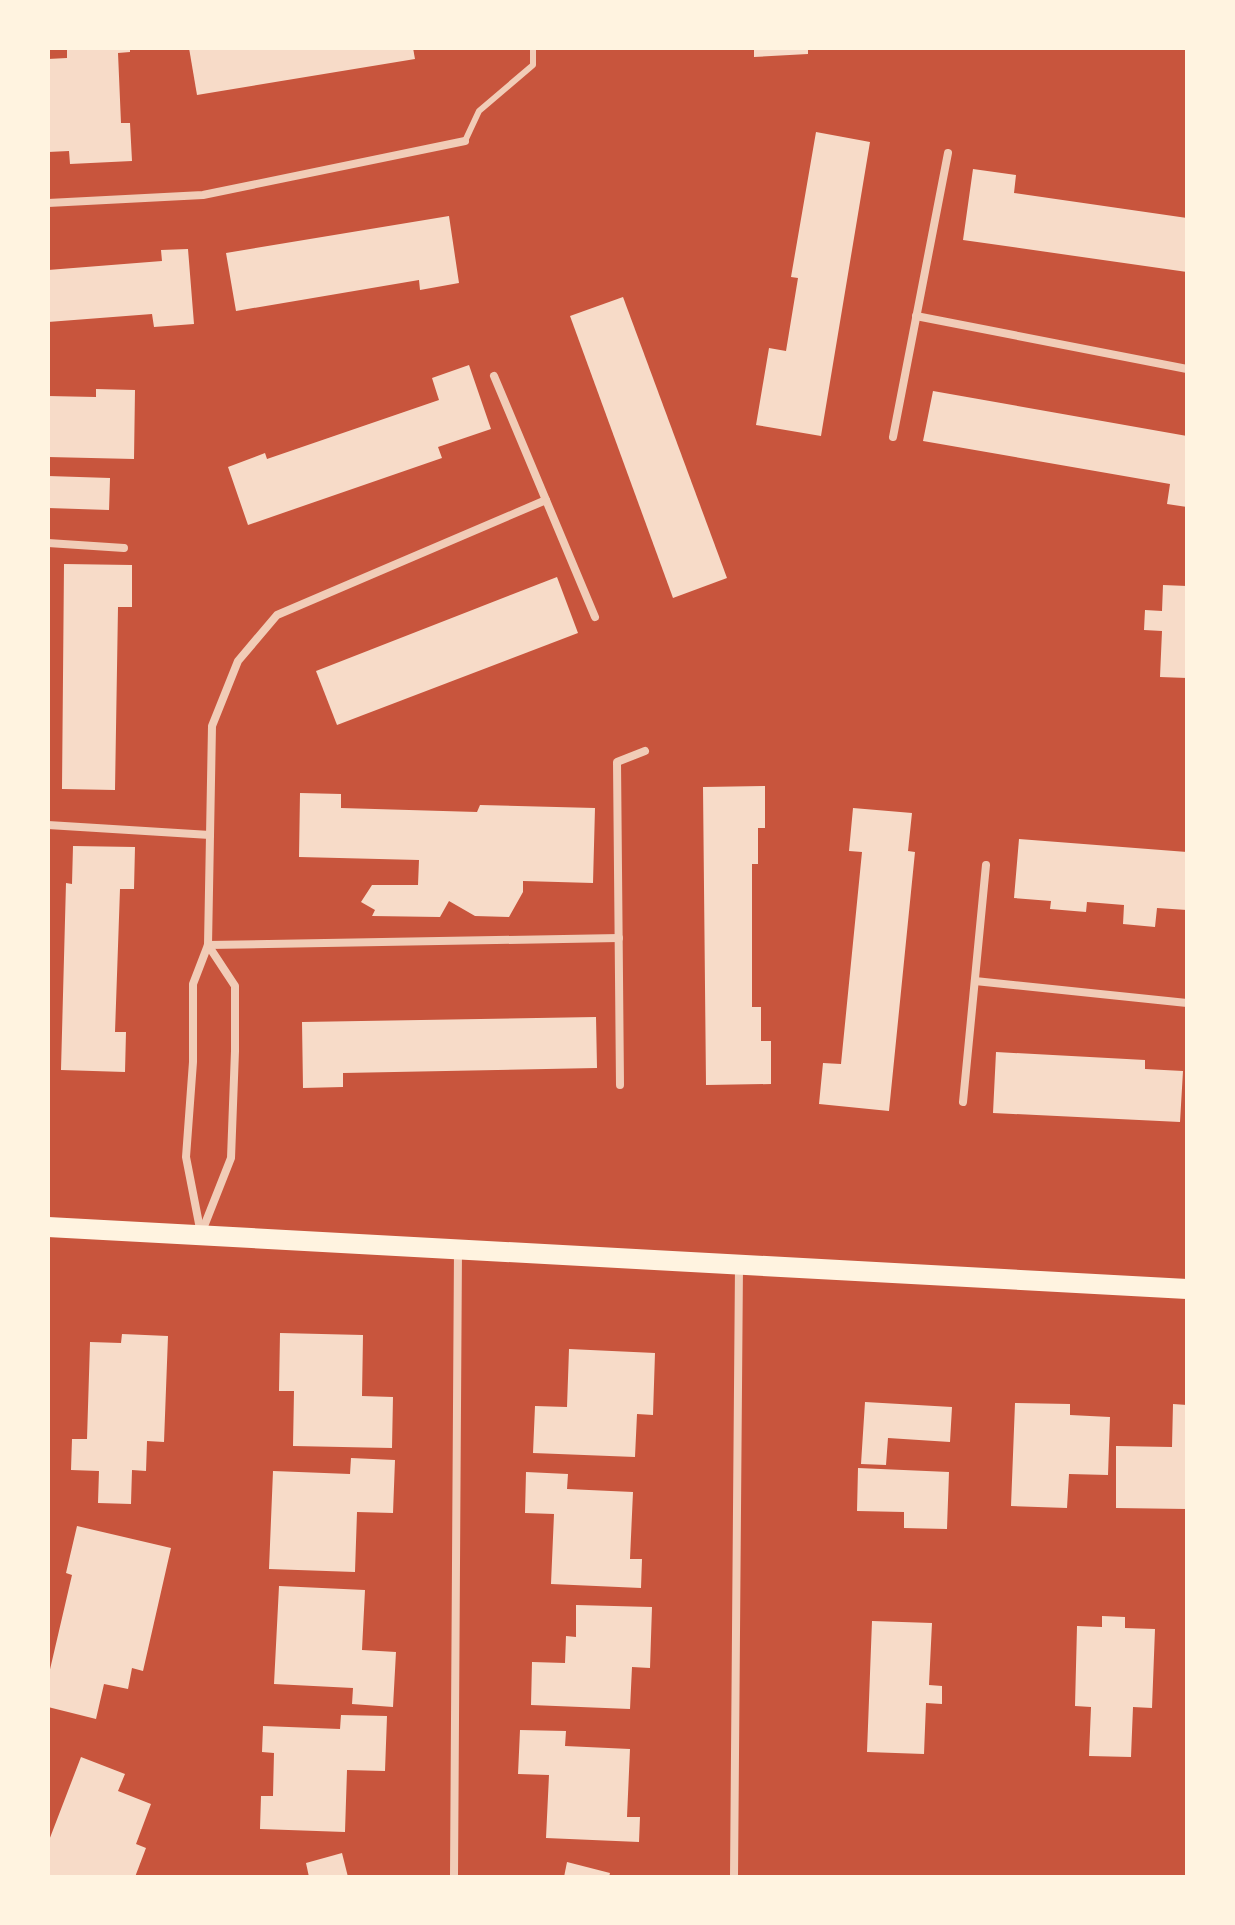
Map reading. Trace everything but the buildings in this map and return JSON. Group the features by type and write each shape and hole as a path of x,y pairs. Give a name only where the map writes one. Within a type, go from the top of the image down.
{"main road":[{"path":"48,1227 1187,1289"}],"street":[{"path":"48,203 203,195 465,141"},
{"path":"893,437 948,153"},
{"path":"916,316 1187,369"},
{"path":"494,376 595,617"},
{"path":"201,1235 186,1157 193,1062 193,984 208,945 212,726 238,661 277,615 546,500"},
{"path":"48,543 124,548"},
{"path":"620,1085 617,762 645,751"},
{"path":"48,825 210,835"},
{"path":"963,1102 986,865"},
{"path":"208,945 619,938"},
{"path":"201,1235 231,1158 235,1051 235,986 208,945"},
{"path":"975,981 1187,1003"},
{"path":"454,1877 458,1249"},
{"path":"734,1877 739,1264"}],"lane":[{"path":"465,141 479,111 533,65 533,48"}]}
